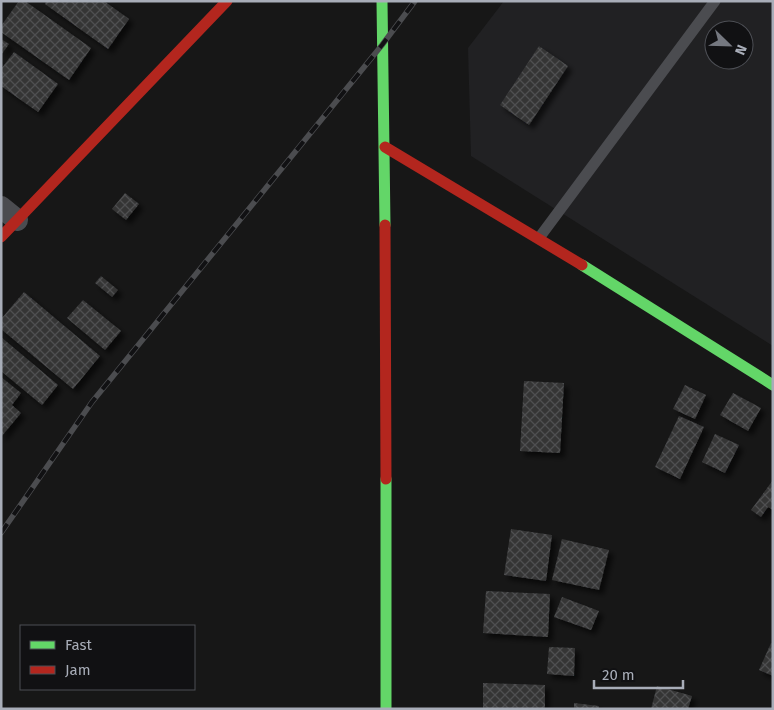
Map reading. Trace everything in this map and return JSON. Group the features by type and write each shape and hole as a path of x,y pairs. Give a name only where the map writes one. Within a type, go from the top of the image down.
{"street":[{"path":"1,237 9,214 227,1"},
{"path":"382,1 385,147 386,709"},
{"path":"385,147 539,238 773,384"}],"lane":[{"path":"539,238 715,1"}],"shaded area":[{"path":"504,1 773,1 773,346 471,156 468,48"}],"building":[{"path":"19,1 25,1 91,48 69,80 1,32 1,26"},
{"path":"46,1 104,1 129,19 108,49 45,4"},
{"path":"1,39 9,44 1,55"},
{"path":"539,46 568,66 529,125 500,105"},
{"path":"14,52 58,84 38,112 1,86 1,69"},
{"path":"125,193 139,204 126,220 112,209"},
{"path":"101,276 118,290 112,297 95,283"},
{"path":"24,292 100,356 73,389 1,329 1,319"},
{"path":"83,300 121,331 105,350 67,318"},
{"path":"1,337 58,385 42,405 1,371"},
{"path":"1,377 21,393 12,405 21,413 1,437"},
{"path":"524,381 564,383 560,453 520,451"},
{"path":"685,385 706,395 695,419 673,409"},
{"path":"733,393 761,408 748,431 720,415"},
{"path":"679,416 704,427 680,479 655,467"},
{"path":"715,434 739,445 725,473 702,462"},
{"path":"773,480 773,510 768,507 761,517 751,510"},
{"path":"511,529 552,535 546,581 504,575"},
{"path":"562,539 609,550 599,590 552,580"},
{"path":"486,591 550,594 548,637 483,633"},
{"path":"562,597 599,611 591,630 554,617"},
{"path":"771,643 773,644 773,676 759,670"},
{"path":"549,647 575,648 574,676 547,674"},
{"path":"483,683 545,685 545,709 483,709"},
{"path":"657,686 692,696 688,709 651,709"},
{"path":"574,703 599,706 599,709 574,709"}],"railway":[{"path":"1,533 92,402 382,45 415,1"}],"traffic: fast":[{"path":"382,1 385,225"},
{"path":"582,265 773,385"},
{"path":"386,479 386,709"}],"traffic: jam":[{"path":"1,237 227,1"},
{"path":"385,147 582,265"},
{"path":"385,225 386,479"}]}
